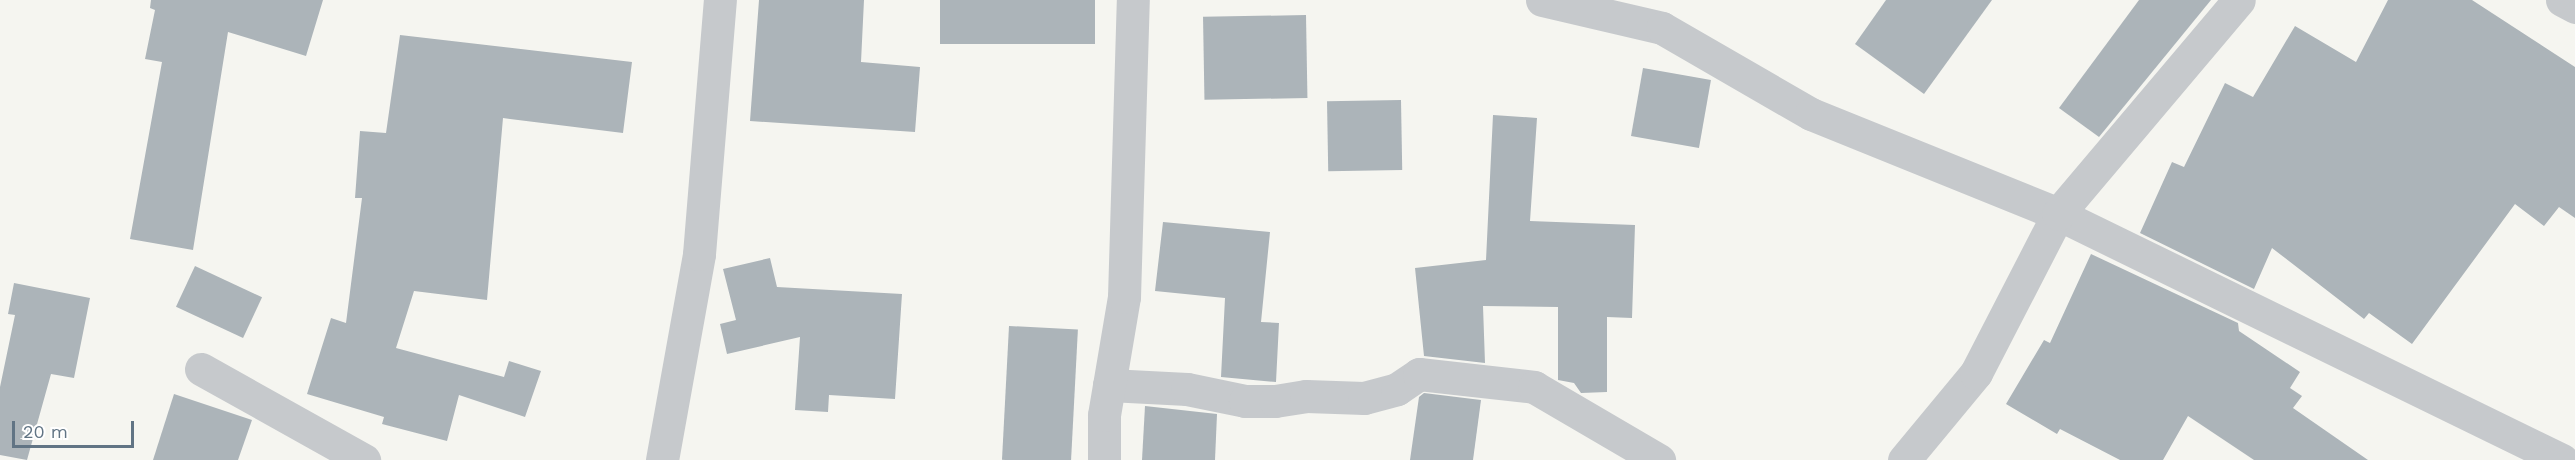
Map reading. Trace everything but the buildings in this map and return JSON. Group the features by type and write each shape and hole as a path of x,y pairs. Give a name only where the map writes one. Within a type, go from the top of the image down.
{"street":[{"path":"662,460 699,254 720,0"},
{"path":"1104,460 1109,385 1124,297 1133,0"},
{"path":"1542,0 1662,28 1811,114 2058,214 2562,460"},
{"path":"1904,460 1976,373 2058,214 2239,0"},
{"path":"2562,0 2575,7"},
{"path":"201,369 363,460"},
{"path":"1109,385 1186,389 1265,401 1306,396 1364,398 1397,389 1419,374 1534,387 1659,460"}]}
